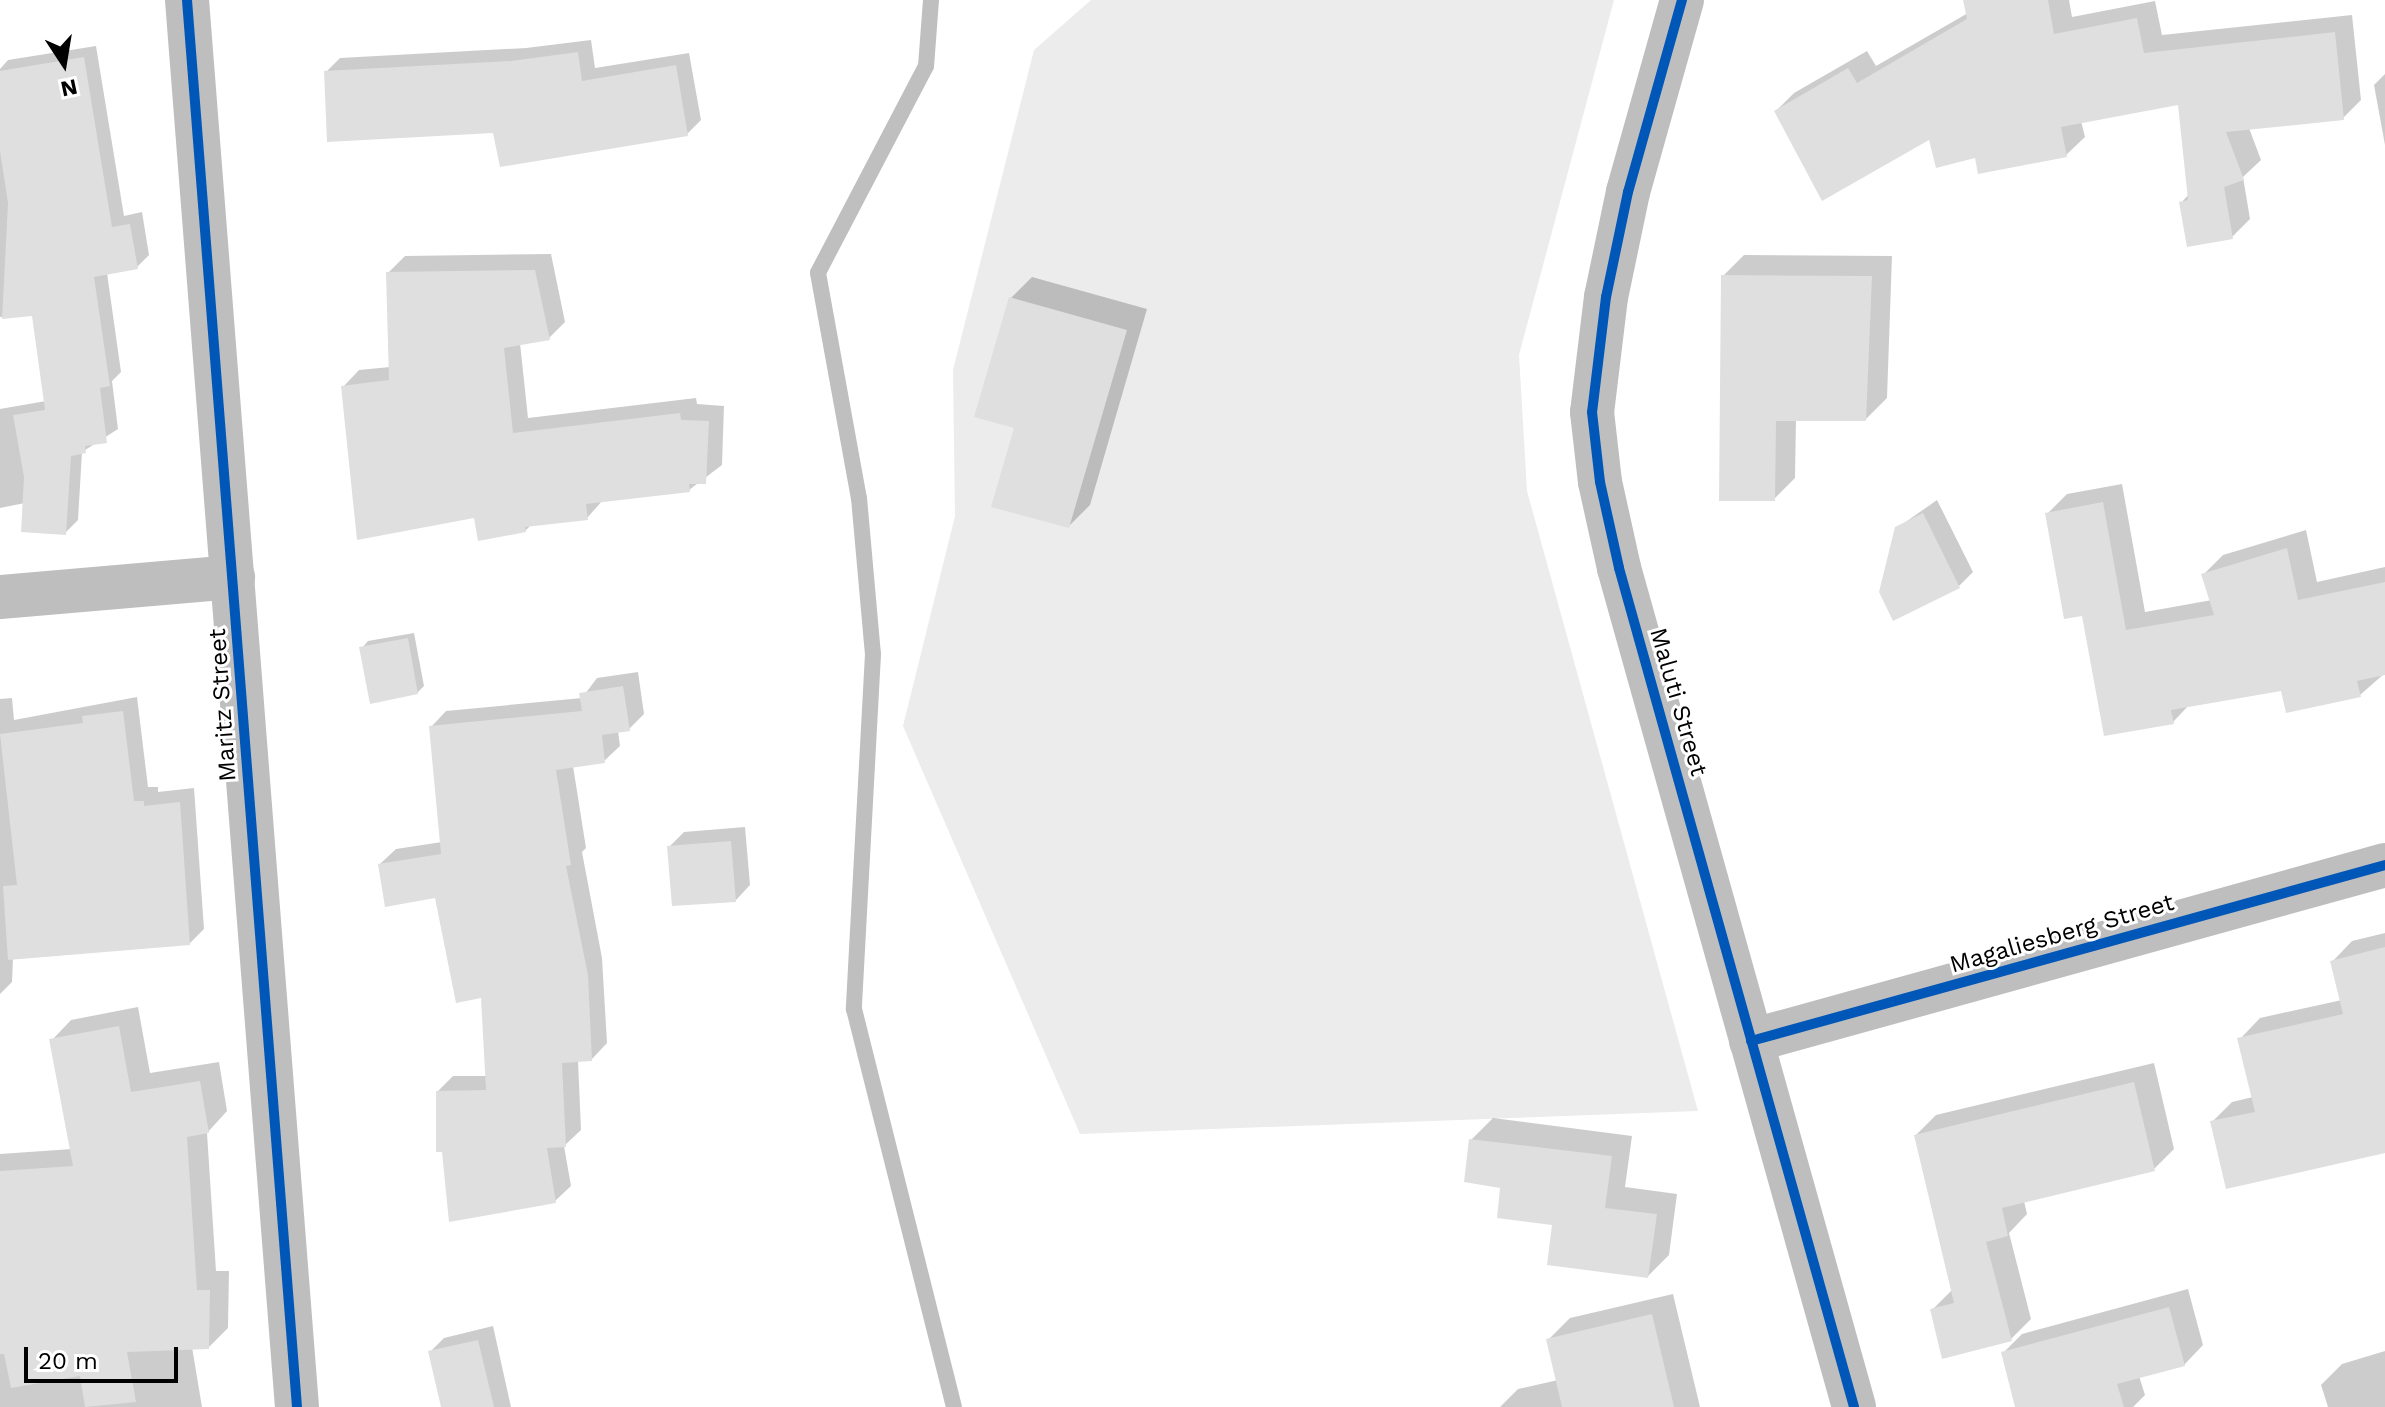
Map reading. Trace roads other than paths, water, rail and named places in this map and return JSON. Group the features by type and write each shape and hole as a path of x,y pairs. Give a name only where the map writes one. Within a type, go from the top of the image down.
{"street":[{"name":"Maritz Street","path":"187,0 297,1407"},
{"name":"Maluti Street","path":"1682,0 1628,192 1606,297 1592,412 1600,482 1619,568 1854,1407"},
{"path":"0,597 233,577"},
{"name":"Magaliesberg Street","path":"1751,1041 2385,865"}],"waterway":[{"path":"931,0 926,66 818,273 859,498 873,654 854,1009 954,1407"}]}
